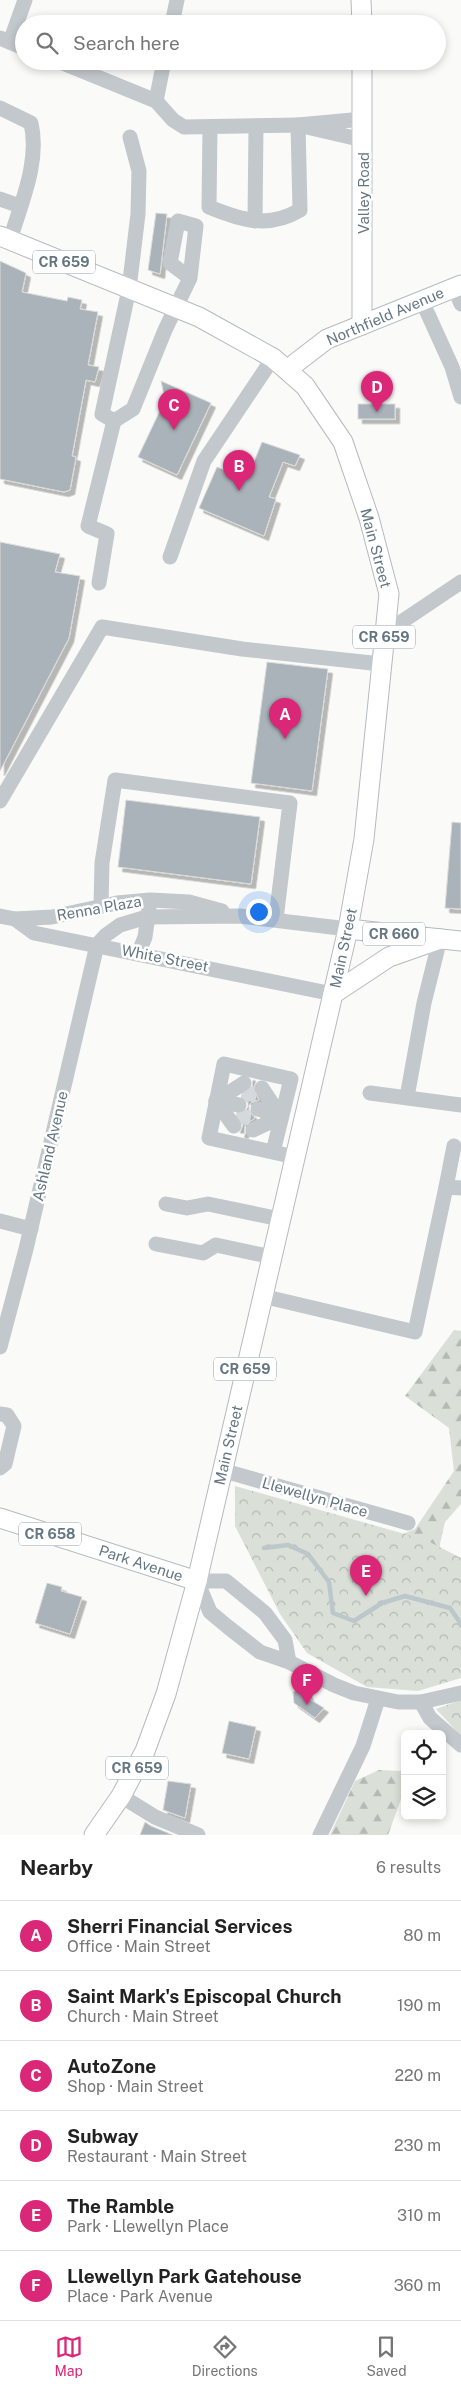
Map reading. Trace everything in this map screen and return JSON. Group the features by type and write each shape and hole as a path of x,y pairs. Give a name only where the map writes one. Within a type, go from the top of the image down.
{"main road":[{"path":"361,0 362,15"},
{"name":"Valley Road","path":"362,70 362,325"},
{"name":"Main Street","path":"5,238 225,330 288,369 305,386 343,442 370,518 389,594 380,664 364,839 348,929 221,1470 197,1581 156,1724 146,1752 121,1796 94,1835"},
{"name":"Northfield Avenue","path":"288,369 327,338 422,301 459,292"},
{"name":"CR 660","path":"348,929 461,941"},
{"path":"333,994 389,957 440,940"},
{"name":"Park Avenue","path":"0,1518 197,1581"}],"street":[{"path":"21,15 26,0"},
{"path":"174,15 177,0"},
{"path":"80,70 156,101 173,120 184,127 298,125 363,119"},
{"path":"156,101 162,70"},
{"path":"0,108 31,123 35,140 28,181 20,206 5,238"},
{"path":"210,128 209,207 236,218 255,221 285,219 300,210 298,125"},
{"path":"298,125 363,140"},
{"path":"255,221 256,126"},
{"path":"114,422 102,414 129,289 138,214 139,171 130,136"},
{"path":"0,199 20,206"},
{"path":"99,582 108,534 88,526 114,422 133,409 165,330 190,278"},
{"path":"422,301 452,367 461,397"},
{"path":"170,557 204,461 272,358"},
{"path":"385,633 461,582"},
{"path":"0,801 102,626 242,649 380,664"},
{"path":"101,906 102,864 116,780 290,803 276,918"},
{"path":"138,952 145,937 150,900"},
{"name":"Renna Plaza","path":"16,919 52,916 101,906 150,900 189,902 240,916"},
{"name":"White Street","path":"0,916 16,919 34,933 138,952 333,994"},
{"name":"Renna Plaza","path":"97,945 106,934 120,926 147,917 240,916 276,918 348,929"},
{"path":"407,1097 424,1004 440,940"},
{"name":"Ashland Avenue","path":"0,1347 6,1299 31,1230 97,945"},
{"path":"295,1157 209,1138 224,1064 312,1083"},
{"path":"273,1152 291,1079 287,1078"},
{"path":"370,1093 461,1105"},
{"path":"216,1101 239,1104"},
{"path":"216,1101 239,1104"},
{"path":"216,1101 239,1104"},
{"path":"281,1117 258,1108 281,1117"},
{"path":"262,1296 415,1332 454,1146"},
{"path":"446,1186 461,1188"},
{"path":"166,1204 187,1208 208,1204 280,1219"},
{"path":"0,1222 31,1230"},
{"path":"156,1244 203,1253 216,1245 250,1250 272,1257"},
{"path":"0,1414 7,1415 14,1426 5,1464 0,1468"},
{"name":"Llewellyn Place","path":"221,1470 408,1523"},
{"name":"Park Avenue","path":"289,1662 285,1640 265,1613 226,1581 197,1581 210,1612 260,1652 289,1662 341,1688 398,1702 421,1702 461,1693"},
{"path":"320,1835 363,1746 378,1698"},
{"path":"421,1702 430,1718 461,1745"},
{"path":"121,1796 155,1817 198,1835"}],"green space":[{"path":"454,1330 461,1331 461,1504 445,1522 440,1544 440,1579 369,1547 415,1529 454,1471 449,1428 405,1396"},
{"path":"235,1486 426,1540 461,1558 461,1678 418,1691 367,1687 307,1653 280,1614 235,1526"},
{"path":"461,1700 461,1736 436,1709"},
{"path":"379,1770 401,1771 401,1799 388,1835 330,1835 355,1781"}],"building":[{"path":"156,213 167,214 160,274 148,270"},
{"path":"0,261 26,273 22,292 67,301 68,297 82,300 80,309 98,312 88,365 99,367 95,382 86,380 72,456 76,457 70,490 64,492 0,479"},
{"path":"161,381 211,403 177,475 138,457 165,400"},
{"path":"358,404 395,404 395,419 358,419"},
{"path":"262,442 300,455 295,466 283,462 269,497 276,499 264,536 199,508 217,467 247,479"},
{"path":"0,542 60,554 55,572 80,576 69,638 0,771"},
{"path":"267,662 328,669 312,791 251,783"},
{"path":"126,800 260,817 251,884 118,867"},
{"path":"452,822 461,823 461,909 445,908"},
{"path":"253,1080 256,1081 253,1089 259,1100 249,1105 249,1111 255,1118 245,1125 244,1134 240,1133 243,1125 237,1114 243,1114 248,1107 248,1101 241,1096 252,1088"},
{"path":"47,1583 62,1587 61,1591 82,1597 70,1634 35,1623"},
{"path":"297,1690 306,1691 311,1700 324,1708 315,1718 294,1703 293,1692"},
{"path":"229,1721 256,1727 249,1759 222,1753"},
{"path":"168,1781 191,1784 185,1818 163,1810"},
{"path":"145,1822 151,1826 173,1835 140,1835"}],"waterway":[{"path":"264,1548 288,1545 308,1554 329,1582 333,1613 354,1621 382,1603 405,1596 450,1608 461,1624"}],"tunnel":[{"path":"242,1092 260,1096"},
{"path":"236,1115 255,1119"}],"place":[{"name":"Subway","path":"377,412"},
{"name":"AutoZone","path":"174,430"},
{"name":"Saint Mark's Episcopal Church","path":"239,491"},
{"name":"Sherri Financial Services","path":"285,739"},
{"name":"The Ramble","path":"366,1596"},
{"name":"Llewellyn Park Gatehouse","path":"307,1705"}]}
